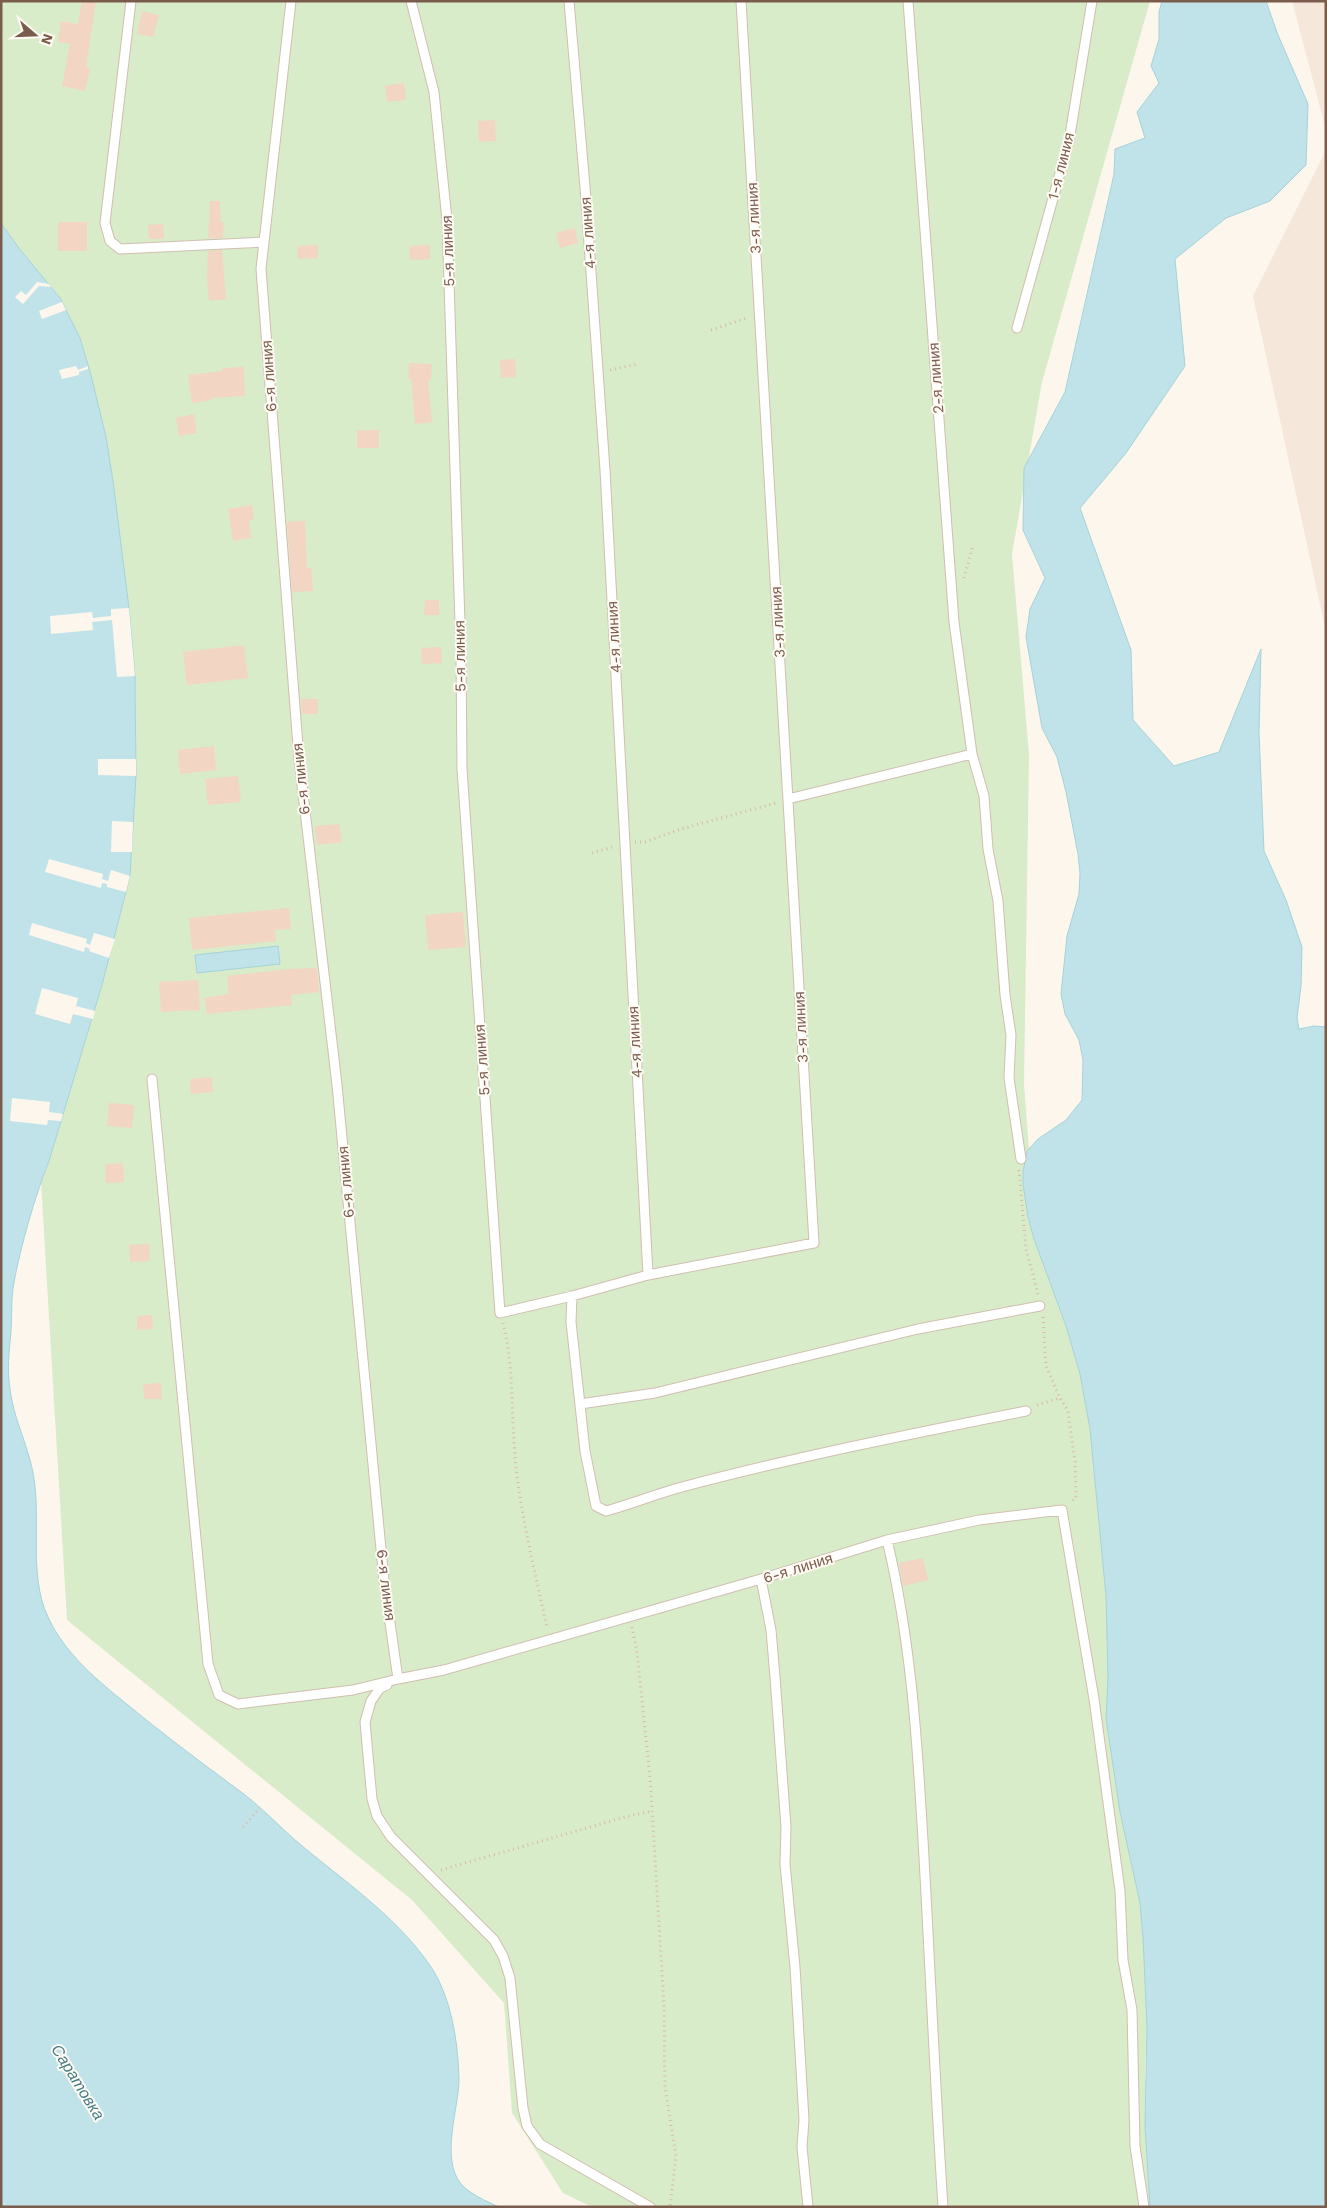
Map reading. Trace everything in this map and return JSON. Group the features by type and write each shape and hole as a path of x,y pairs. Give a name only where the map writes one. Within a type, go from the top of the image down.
{"lane":[{"path":"131,1 105,223 110,241 120,249 264,242"},
{"name":"6-я линия","path":"291,1 261,269 299,759 337,1085 384,1580 398,1679 444,1670 550,1640 887,1540 979,1520 1062,1510"},
{"name":"5-я линия","path":"411,1 434,92 447,220 461,644 462,769 500,1313"},
{"name":"4-я линия","path":"568,1 599,373 648,1274"},
{"name":"3-я линия","path":"648,1274 814,1244 741,1"},
{"name":"2-я линия","path":"908,1 954,622 972,754 984,796 988,849 998,901 1005,995 1011,1035 1009,1078 1021,1159"},
{"name":"1-я линия","path":"1017,328 1069,141 1092,1"},
{"path":"788,799 972,754"},
{"path":"152,1079 208,1664 219,1695 238,1704 353,1690 398,1679"},
{"path":"500,1313 572,1296 648,1274"},
{"path":"572,1296 571,1322 591,1488 596,1506 606,1510 680,1488 778,1464 892,1438 1026,1411"},
{"path":"580,1404 655,1393 918,1329 1040,1306"},
{"path":"1062,1510 1091,1682 1120,1891 1123,1960 1132,2010 1135,2146 1144,2207"},
{"path":"887,1540 909,1651 915,1716 929,1928 943,2207"},
{"path":"760,1579 771,1630 775,1677 786,1827 785,1864 795,1968 804,2120 802,2147 808,2207"},
{"path":"398,1679 380,1688 371,1701 365,1722 372,1799 377,1816 391,1837 494,1940 503,1956 510,1978 523,2108 527,2126 540,2144 650,2207"}],"path":[{"path":"711,330 759,313"},
{"path":"599,373 638,364"},
{"path":"592,854 625,842 645,842 681,828 788,799"},
{"path":"1021,1159 1018,1174 1026,1249 1045,1334 1046,1366 1068,1411 1076,1479 1076,1498 1062,1510"},
{"path":"500,1313 505,1332 513,1409 515,1455 522,1508 550,1640"},
{"path":"1026,1411 1030,1407 1060,1398"},
{"path":"630,1617 642,1693 652,1811 664,2005 665,2088 676,2156 670,2207"},
{"path":"243,1827 260,1808"},
{"path":"428,1874 625,1816 652,1811"}],"shaded area":[{"path":"1292,1 1326,1 1326,130"},
{"path":"1326,150 1326,632 1253,296"}],"green space":[{"path":"1,1 1150,1 1042,382 1012,554 1029,755 1024,1084 1029,1149 1023,1172 1023,1184 1028,1217 1034,1239 1066,1326 1080,1374 1090,1429 1106,1596 1108,1678 1106,1719 1120,1812 1140,1903 1143,1938 1147,2025 1145,2073 1150,2207 592,2207 563,2193 512,2113 504,2003 412,1900 67,1620 41,1182 102,985 130,876 136,776 135,676 129,608 113,481 106,437 91,375 80,338 60,298 1,223"}],"water":[{"path":"1162,1 1266,1 1278,35 1308,104 1306,165 1270,201 1226,218 1175,259 1185,366 1126,453 1080,508 1131,650 1133,720 1174,766 1219,752 1261,649 1259,732 1264,851 1286,900 1302,947 1301,986 1297,1018 1299,1029 1314,1026 1326,1027 1326,2207 1150,2207 1145,2126 1147,2025 1143,1938 1140,1903 1120,1812 1106,1719 1108,1678 1106,1596 1090,1429 1080,1374 1066,1326 1034,1239 1028,1217 1023,1184 1027,1151 1038,1139 1066,1120 1082,1100 1083,1060 1079,1040 1065,1014 1061,994 1067,936 1079,894 1080,873 1066,792 1057,757 1042,728 1026,637 1030,609 1045,578 1023,530 1024,468 1065,392 1114,174 1115,149 1145,138 1137,112 1159,83 1151,66 1159,39 1159,12"},
{"name":"Саратовка","path":"1,223 60,298 80,338 91,375 106,437 113,481 129,608 135,676 136,776 130,876 102,985 29,1221 12,1294 9,1382 14,1409 32,1468 35,1486 38,1582 42,1600 48,1617 63,1643 83,1666 154,1726 250,1799 295,1840 366,1898 400,1929 429,1964 437,1976 448,2004 457,2049 459,2079 451,2147 455,2173 461,2184 469,2191 499,2207 1,2207"},
{"path":"278,946 280,964 197,973 195,955"}],"pier":[{"path":"37,282 49,284 51,287 39,286 23,304 15,297 21,291 26,295"},
{"path":"62,302 66,310 42,319 39,311"},
{"path":"76,366 78,370 88,366 88,369 79,372 79,375 62,379 59,370"},
{"path":"129,608 135,676 117,677 112,620 92,622 93,630 51,634 50,616 92,612 93,618 111,616 111,609"},
{"path":"98,759 136,759 136,776 98,775"},
{"path":"112,821 133,822 132,852 111,852"},
{"path":"49,859 103,874 102,879 108,881 111,870 130,876 126,892 107,887 107,884 102,883 101,888 45,872"},
{"path":"32,923 87,939 86,943 90,945 94,933 115,939 109,958 89,951 90,949 85,947 84,952 29,935"},
{"path":"42,988 78,998 76,1006 95,1011 93,1019 73,1014 70,1024 35,1014"},
{"path":"12,1098 50,1102 49,1112 63,1114 61,1121 48,1120 47,1125 10,1121"}],"building":[{"path":"82,1 96,1 86,67 90,68 85,91 62,86 70,44 58,42 61,21 78,24"},
{"path":"142,11 159,15 153,37 137,34"},
{"path":"404,83 406,100 387,102 385,86"},
{"path":"495,120 496,141 479,142 478,121"},
{"path":"210,201 220,201 221,222 224,222 223,238 208,238"},
{"path":"58,222 87,222 87,251 58,251"},
{"path":"163,224 164,239 149,239 148,225"},
{"path":"575,228 578,243 560,248 556,233"},
{"path":"318,245 318,258 298,259 297,246"},
{"path":"430,245 430,259 410,260 409,246"},
{"path":"222,250 226,299 209,301 207,278 208,251"},
{"path":"515,359 516,377 501,378 500,360"},
{"path":"409,363 432,364 431,380 428,380 432,422 415,424 411,379 408,379"},
{"path":"244,367 245,396 211,398 212,400 192,403 188,375 222,371 222,368"},
{"path":"194,414 197,433 179,436 176,418"},
{"path":"357,430 379,430 379,448 357,448"},
{"path":"252,505 254,519 249,520 251,538 233,541 228,509"},
{"path":"305,521 307,568 311,568 313,591 292,592 287,522"},
{"path":"425,600 439,600 439,615 424,615"},
{"path":"244,645 248,678 187,685 183,652"},
{"path":"441,647 442,663 422,664 421,648"},
{"path":"301,699 318,699 318,714 302,714"},
{"path":"214,746 216,770 180,774 178,750"},
{"path":"238,776 241,802 208,805 205,779"},
{"path":"339,824 342,842 317,845 315,826"},
{"path":"289,908 291,929 275,930 276,941 192,950 189,918"},
{"path":"463,912 466,947 428,950 425,915"},
{"path":"317,968 319,992 291,995 292,1005 207,1014 204,998 229,994 227,976 288,969"},
{"path":"198,980 200,1010 161,1012 159,982"},
{"path":"212,1077 213,1092 191,1094 190,1079"},
{"path":"109,1103 134,1105 132,1128 107,1126"},
{"path":"123,1163 124,1182 106,1183 105,1164"},
{"path":"149,1244 150,1261 130,1262 129,1245"},
{"path":"152,1315 153,1329 137,1330 137,1316"},
{"path":"161,1383 162,1399 144,1399 143,1384"},
{"path":"923,1558 928,1580 903,1586 899,1563"}]}
